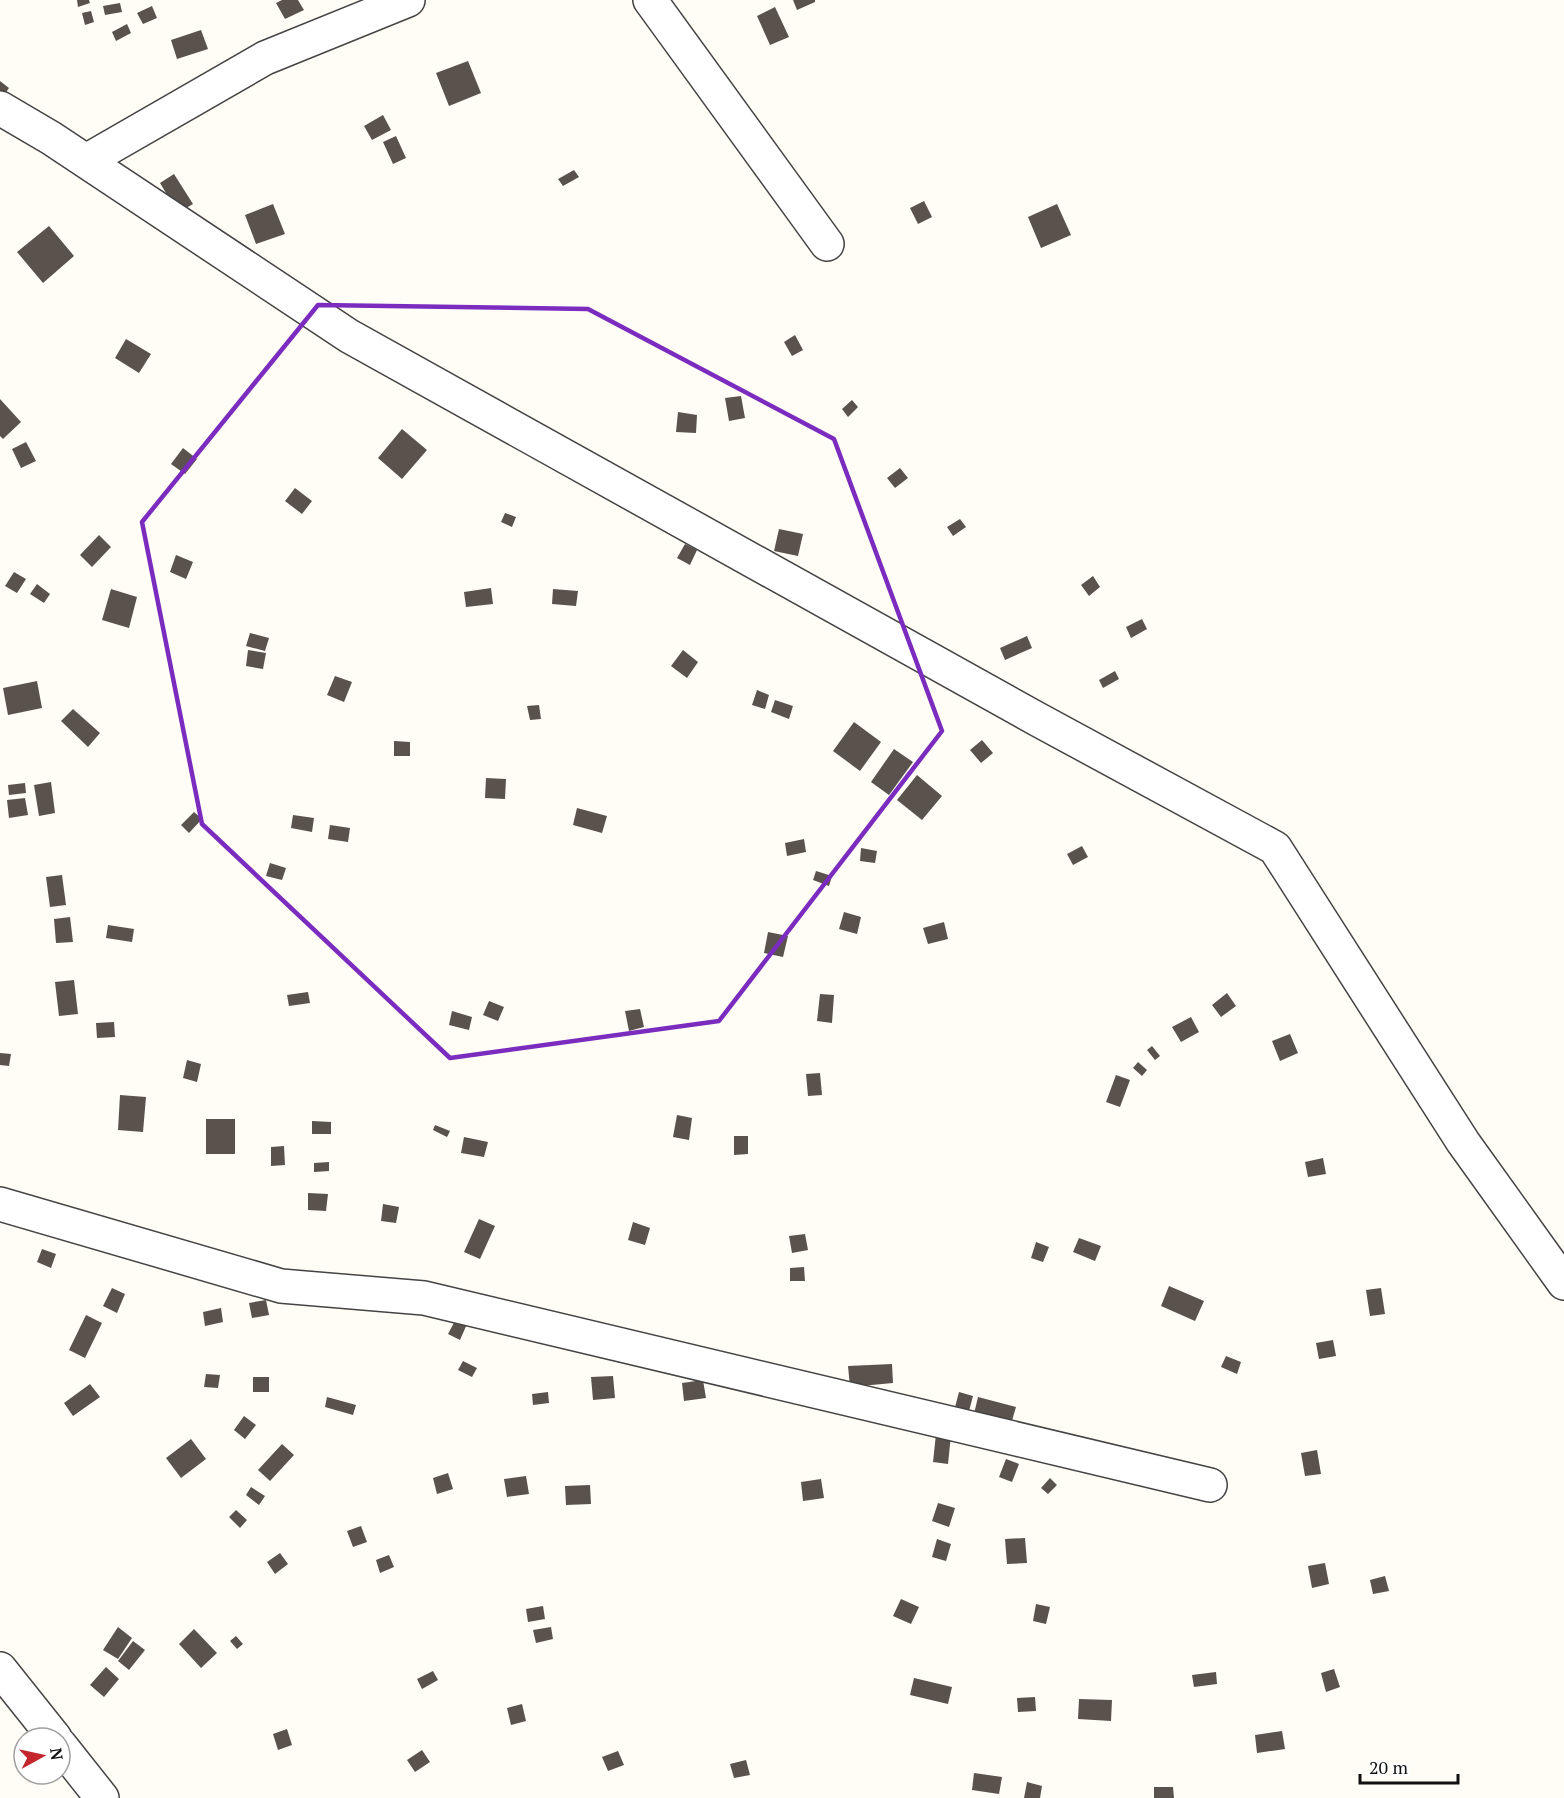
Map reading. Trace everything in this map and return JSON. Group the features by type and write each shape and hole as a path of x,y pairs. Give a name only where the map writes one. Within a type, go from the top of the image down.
{"street":[{"path":"86,161 265,58 408,0"},
{"path":"650,0 827,244"},
{"path":"0,108 51,138 349,336 1275,848 1463,1142 1564,1284"},
{"path":"0,1204 281,1286 424,1298 1210,1485"},
{"path":"0,1669 45,1726"},
{"path":"72,1760 102,1798"}],"highlighted area":[{"path":"318,305 588,309 834,439 942,731 719,1021 450,1058 202,824 142,522"}],"building":[{"path":"77,0 89,0 90,3 78,7"},
{"path":"282,0 298,0 304,10 285,19 276,3"},
{"path":"793,0 815,0 815,2 797,10"},
{"path":"120,3 122,12 105,15 103,6"},
{"path":"152,6 157,18 143,24 137,13"},
{"path":"775,7 789,37 770,45 757,16"},
{"path":"91,11 94,22 85,25 82,13"},
{"path":"127,24 131,33 116,41 112,32"},
{"path":"201,30 208,49 177,59 171,40"},
{"path":"468,61 481,93 449,106 436,73"},
{"path":"0,81 9,88 0,101"},
{"path":"383,115 391,130 372,140 364,126"},
{"path":"396,136 406,158 393,164 383,142"},
{"path":"574,170 579,177 563,186 558,179"},
{"path":"174,174 193,204 178,213 160,183"},
{"path":"924,201 932,217 918,224 910,208"},
{"path":"273,204 285,234 256,244 245,215"},
{"path":"1057,204 1071,235 1041,248 1028,217"},
{"path":"49,226 74,256 43,283 17,252"},
{"path":"795,335 803,350 792,356 784,342"},
{"path":"126,339 151,354 139,373 115,358"},
{"path":"741,396 745,418 729,421 725,398"},
{"path":"0,399 21,422 3,439 0,436"},
{"path":"852,400 858,407 848,417 842,409"},
{"path":"678,412 697,415 696,433 676,432"},
{"path":"402,429 427,450 402,479 378,458"},
{"path":"26,442 36,461 21,468 12,449"},
{"path":"183,448 197,459 185,474 171,464"},
{"path":"900,468 908,478 895,488 887,478"},
{"path":"295,488 312,501 302,514 285,501"},
{"path":"505,513 516,517 512,527 501,522"},
{"path":"960,519 966,527 953,536 947,527"},
{"path":"779,529 803,534 798,556 774,551"},
{"path":"99,535 111,547 92,567 80,555"},
{"path":"685,544 697,550 690,565 677,558"},
{"path":"176,555 193,562 186,579 170,572"},
{"path":"14,572 26,579 17,593 5,586"},
{"path":"1093,576 1100,587 1089,596 1081,585"},
{"path":"37,584 50,594 44,603 30,594"},
{"path":"491,588 493,604 466,607 464,592"},
{"path":"111,589 137,597 129,628 102,620"},
{"path":"553,589 578,591 576,606 552,604"},
{"path":"1142,619 1147,629 1131,638 1126,627"},
{"path":"250,633 269,638 265,651 246,646"},
{"path":"1027,636 1032,648 1005,660 1000,648"},
{"path":"248,650 266,653 263,669 246,666"},
{"path":"683,650 698,662 687,678 671,666"},
{"path":"1115,671 1119,679 1103,688 1099,680"},
{"path":"335,676 352,682 344,702 327,695"},
{"path":"37,681 42,708 8,715 3,688"},
{"path":"757,690 769,695 765,709 752,705"},
{"path":"775,700 793,706 789,719 771,712"},
{"path":"539,705 541,719 530,720 527,706"},
{"path":"73,709 100,733 88,747 61,721"},
{"path":"854,722 881,742 860,771 833,751"},
{"path":"982,740 993,753 981,763 970,750"},
{"path":"394,741 410,742 410,756 394,756"},
{"path":"894,749 913,762 889,795 871,782"},
{"path":"917,775 942,796 922,820 897,800"},
{"path":"486,778 506,779 505,799 485,798"},
{"path":"51,782 55,813 39,816 34,785"},
{"path":"25,783 26,793 9,795 8,785"},
{"path":"25,798 28,815 9,818 7,800"},
{"path":"577,808 607,816 602,833 573,825"},
{"path":"194,812 202,819 189,833 181,825"},
{"path":"293,815 314,818 312,832 291,828"},
{"path":"330,825 350,828 348,842 328,839"},
{"path":"804,839 806,852 787,856 785,843"},
{"path":"1082,846 1088,857 1073,865 1067,854"},
{"path":"861,848 877,851 875,863 860,861"},
{"path":"270,863 286,868 282,880 266,876"},
{"path":"816,871 832,876 829,886 813,880"},
{"path":"62,875 66,905 50,907 46,877"},
{"path":"844,912 861,917 857,934 839,929"},
{"path":"70,917 73,942 56,943 54,919"},
{"path":"944,922 948,939 928,944 923,928"},
{"path":"108,925 134,929 132,942 106,938"},
{"path":"768,932 788,936 783,957 764,953"},
{"path":"74,980 78,1014 59,1016 55,982"},
{"path":"308,992 310,1003 289,1006 287,995"},
{"path":"1227,993 1236,1006 1221,1017 1212,1005"},
{"path":"820,994 834,995 832,1023 817,1021"},
{"path":"489,1001 504,1007 498,1021 483,1015"},
{"path":"640,1009 644,1027 629,1031 625,1011"},
{"path":"452,1011 472,1017 469,1030 449,1025"},
{"path":"1191,1017 1199,1032 1181,1042 1172,1027"},
{"path":"114,1022 115,1037 97,1038 96,1023"},
{"path":"1290,1034 1298,1053 1280,1061 1272,1041"},
{"path":"1152,1046 1160,1056 1155,1060 1147,1050"},
{"path":"0,1053 11,1054 9,1066 0,1065"},
{"path":"187,1060 201,1064 197,1082 183,1078"},
{"path":"1138,1062 1147,1070 1142,1076 1133,1068"},
{"path":"820,1073 822,1095 808,1096 806,1074"},
{"path":"1116,1075 1130,1080 1120,1107 1106,1102"},
{"path":"120,1095 146,1097 143,1132 118,1130"},
{"path":"677,1115 692,1118 689,1140 673,1137"},
{"path":"206,1119 235,1119 235,1154 206,1154"},
{"path":"312,1121 331,1122 331,1134 312,1134"},
{"path":"435,1125 450,1131 447,1137 433,1130"},
{"path":"734,1136 748,1136 748,1154 734,1155"},
{"path":"464,1137 488,1142 484,1157 461,1153"},
{"path":"284,1146 285,1165 271,1166 271,1147"},
{"path":"1323,1158 1326,1174 1308,1177 1305,1162"},
{"path":"329,1162 329,1171 314,1172 314,1163"},
{"path":"308,1193 328,1194 326,1211 308,1210"},
{"path":"383,1204 399,1207 396,1223 381,1221"},
{"path":"479,1219 495,1226 480,1259 464,1252"},
{"path":"633,1222 650,1228 645,1245 628,1240"},
{"path":"805,1234 808,1250 792,1253 789,1236"},
{"path":"1079,1238 1101,1246 1095,1261 1073,1252"},
{"path":"1036,1242 1049,1247 1043,1262 1031,1258"},
{"path":"42,1249 56,1254 51,1268 37,1262"},
{"path":"804,1267 805,1281 790,1281 790,1268"},
{"path":"1169,1286 1204,1301 1195,1321 1161,1306"},
{"path":"112,1288 125,1294 117,1313 103,1306"},
{"path":"1381,1288 1385,1314 1370,1316 1366,1290"},
{"path":"266,1300 269,1315 252,1318 249,1303"},
{"path":"221,1308 223,1322 205,1326 203,1312"},
{"path":"86,1315 102,1323 85,1358 69,1350"},
{"path":"456,1319 467,1324 460,1340 448,1334"},
{"path":"1333,1340 1336,1356 1319,1359 1316,1343"},
{"path":"1226,1356 1241,1362 1237,1374 1221,1367"},
{"path":"463,1361 477,1368 472,1377 458,1370"},
{"path":"892,1364 893,1383 850,1387 848,1366"},
{"path":"206,1374 220,1375 218,1388 204,1387"},
{"path":"613,1376 615,1398 593,1400 591,1377"},
{"path":"253,1377 269,1377 269,1392 253,1392"},
{"path":"703,1380 706,1398 684,1401 682,1383"},
{"path":"90,1384 100,1397 73,1416 64,1403"},
{"path":"548,1392 549,1403 533,1405 532,1394"},
{"path":"959,1392 973,1396 968,1415 954,1411"},
{"path":"327,1397 356,1405 353,1415 325,1407"},
{"path":"978,1397 1016,1407 1011,1424 974,1414"},
{"path":"244,1416 256,1425 245,1439 234,1430"},
{"path":"936,1434 951,1435 948,1464 933,1462"},
{"path":"191,1439 206,1459 181,1478 166,1458"},
{"path":"282,1444 294,1455 270,1481 258,1470"},
{"path":"1317,1450 1321,1474 1305,1476 1301,1453"},
{"path":"1006,1459 1019,1464 1012,1482 999,1477"},
{"path":"448,1473 453,1489 437,1494 433,1478"},
{"path":"526,1476 529,1494 507,1497 504,1479"},
{"path":"1050,1478 1057,1485 1048,1494 1041,1488"},
{"path":"821,1479 824,1498 803,1501 801,1482"},
{"path":"590,1485 591,1504 566,1505 565,1486"},
{"path":"251,1487 265,1496 259,1505 246,1495"},
{"path":"938,1503 955,1508 949,1527 932,1521"},
{"path":"236,1510 247,1520 240,1528 229,1517"},
{"path":"361,1526 367,1542 353,1547 347,1531"},
{"path":"1025,1538 1027,1563 1007,1564 1005,1539"},
{"path":"937,1539 951,1544 946,1561 932,1557"},
{"path":"280,1553 288,1564 275,1574 267,1562"},
{"path":"389,1555 394,1567 380,1573 376,1560"},
{"path":"1325,1563 1329,1584 1312,1588 1308,1566"},
{"path":"1385,1576 1389,1591 1373,1594 1370,1580"},
{"path":"901,1599 919,1607 911,1624 893,1616"},
{"path":"1036,1604 1050,1607 1046,1624 1033,1621"},
{"path":"543,1606 545,1619 528,1622 526,1609"},
{"path":"118,1627 132,1638 118,1659 103,1650"},
{"path":"551,1627 553,1639 536,1643 533,1630"},
{"path":"194,1629 217,1653 201,1668 179,1644"},
{"path":"236,1636 243,1644 237,1649 230,1641"},
{"path":"133,1641 145,1650 129,1670 118,1661"},
{"path":"106,1667 119,1679 104,1697 90,1685"},
{"path":"1334,1669 1340,1687 1326,1692 1321,1673"},
{"path":"433,1671 438,1680 422,1689 417,1679"},
{"path":"1216,1672 1217,1684 1194,1687 1192,1675"},
{"path":"914,1678 952,1687 948,1704 910,1695"},
{"path":"1035,1697 1036,1711 1018,1712 1017,1698"},
{"path":"1079,1699 1112,1700 1111,1721 1078,1719"},
{"path":"522,1704 526,1721 511,1725 507,1708"},
{"path":"287,1729 292,1745 278,1750 273,1734"},
{"path":"1282,1731 1285,1749 1257,1753 1255,1735"},
{"path":"422,1750 430,1762 415,1772 407,1760"},
{"path":"618,1751 624,1765 608,1771 602,1757"},
{"path":"746,1760 750,1775 734,1778 730,1764"},
{"path":"974,1773 1002,1777 999,1794 972,1790"},
{"path":"1027,1782 1042,1786 1040,1798 1024,1798"},
{"path":"1154,1787 1173,1787 1174,1798 1154,1798"}]}
